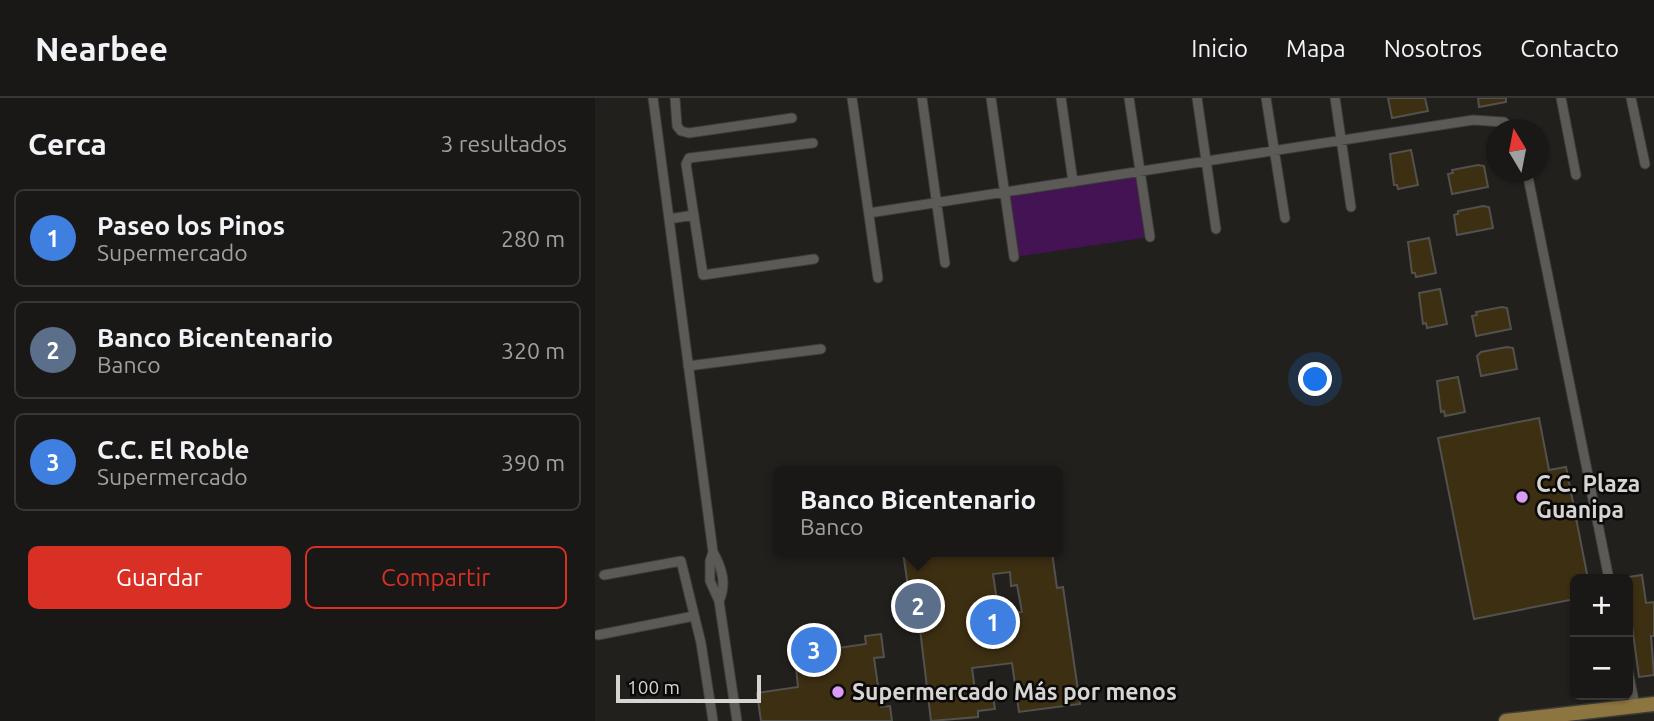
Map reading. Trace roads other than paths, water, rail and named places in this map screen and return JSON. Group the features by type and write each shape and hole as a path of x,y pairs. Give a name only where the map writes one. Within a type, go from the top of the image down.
{"main road":[{"path":"1506,721 1654,704"}],"street":[{"path":"653,98 713,552 710,581 719,601 737,721"},
{"path":"675,98 677,126 681,131 689,133 792,118"},
{"path":"852,98 878,278"},
{"path":"922,98 945,263"},
{"path":"991,98 1014,257"},
{"path":"1061,98 1073,182"},
{"path":"1129,98 1150,237"},
{"path":"1197,98 1216,229"},
{"path":"1266,98 1285,218"},
{"path":"1335,98 1351,208"},
{"path":"1561,98 1576,175"},
{"path":"1631,98 1645,164"},
{"path":"869,213 1486,119"},
{"path":"813,142 689,158 686,164 703,275 814,259"},
{"path":"1529,182 1608,574"},
{"path":"669,219 694,215"},
{"path":"688,366 821,349"},
{"path":"604,575 681,561 713,721"},
{"path":"598,635 694,616"},
{"path":"1633,696 1635,706"}],"place":[{"name":"C.C. Plaza Guanipa","path":"1522,497"},
{"name":"Banco Bicentenario","path":"918,606"},
{"name":"Paseo los Pinos","path":"993,622"},
{"name":"C.C. El Roble","path":"814,650"},
{"name":"Supermercado Más por menos","path":"838,692"}]}
